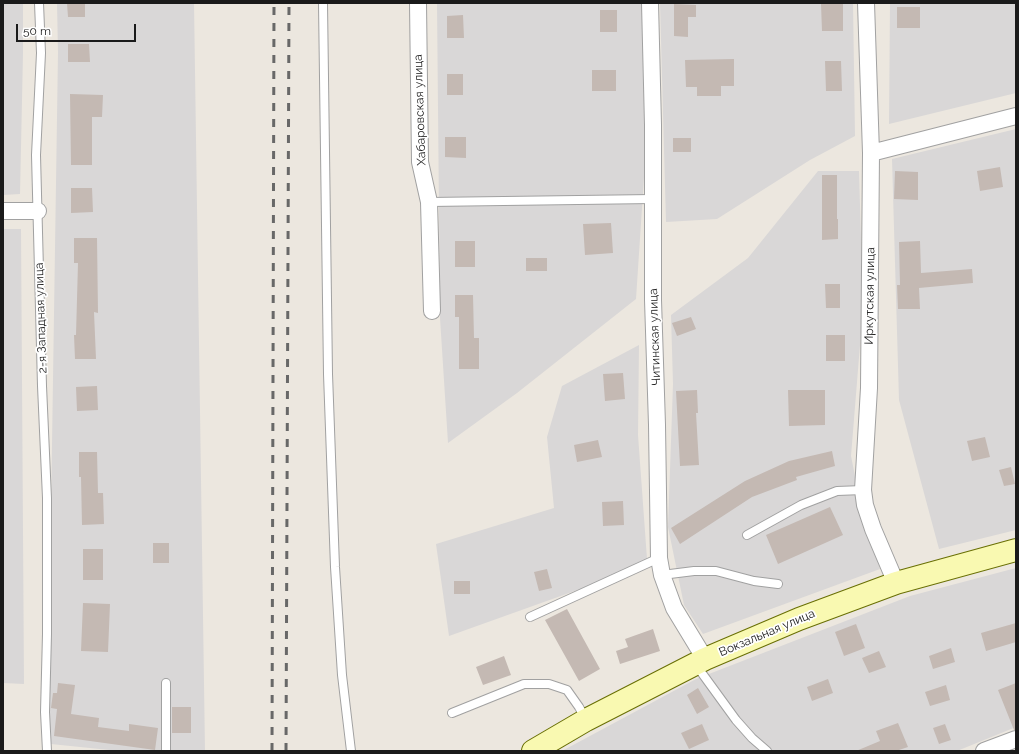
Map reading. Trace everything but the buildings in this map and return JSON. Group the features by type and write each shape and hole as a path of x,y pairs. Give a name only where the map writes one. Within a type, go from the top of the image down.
{"main road":[{"name":"Вокзальная улица","path":"533,751 586,720 700,662 799,619 896,583 1016,550"}],"street":[{"name":"Хабаровская улица","path":"418,3 420,162 429,202 432,312"},
{"name":"Читинская улица","path":"650,3 653,125 653,300 659,558 662,575 674,608 700,662"},
{"name":"Иркутская улица","path":"866,3 871,153 869,388 863,490 865,505 873,529 896,583"},
{"path":"871,153 1016,116"},
{"path":"3,212 38,211"},
{"path":"984,751 1016,739"}],"lane":[{"name":"2-я Западная улица","path":"38,3 41,53 36,155 42,386 47,498 47,634 45,712 47,751"},
{"path":"323,3 328,366 334,536 342,674 351,751"},
{"path":"429,202 653,199"},
{"path":"747,535 801,505 837,491 863,490"},
{"path":"530,618 659,558"},
{"path":"662,575 694,570 716,571 754,581 778,584"},
{"path":"700,662 736,720 752,738 767,751"},
{"path":"166,683 166,751"},
{"path":"452,713 524,684 549,684 567,690 586,720"}],"shaded area":[{"path":"3,3 23,3 23,53 20,194 3,195"},
{"path":"57,3 194,3 205,751 119,751 51,744 48,707 58,52"},
{"path":"437,3 643,3 647,132 636,299 517,393 448,443 440,318"},
{"path":"660,3 853,3 855,136 810,160 717,219 666,222"},
{"path":"890,3 1016,3 1016,93 889,124"},
{"path":"1016,129 1016,530 939,549 899,400 892,159"},
{"path":"818,171 859,171 863,308 851,456 859,500 880,569 703,634 684,605 668,527 673,384 671,315 748,258"},
{"path":"3,229 21,229 24,684 3,683"},
{"path":"639,345 638,435 647,559 583,588 449,636 436,544 554,508 547,437 562,386"},
{"path":"1016,568 1016,727 957,751 562,751 696,679 910,596"}],"railway":[{"path":"272,751 274,3"},
{"path":"286,751 289,3"}]}
